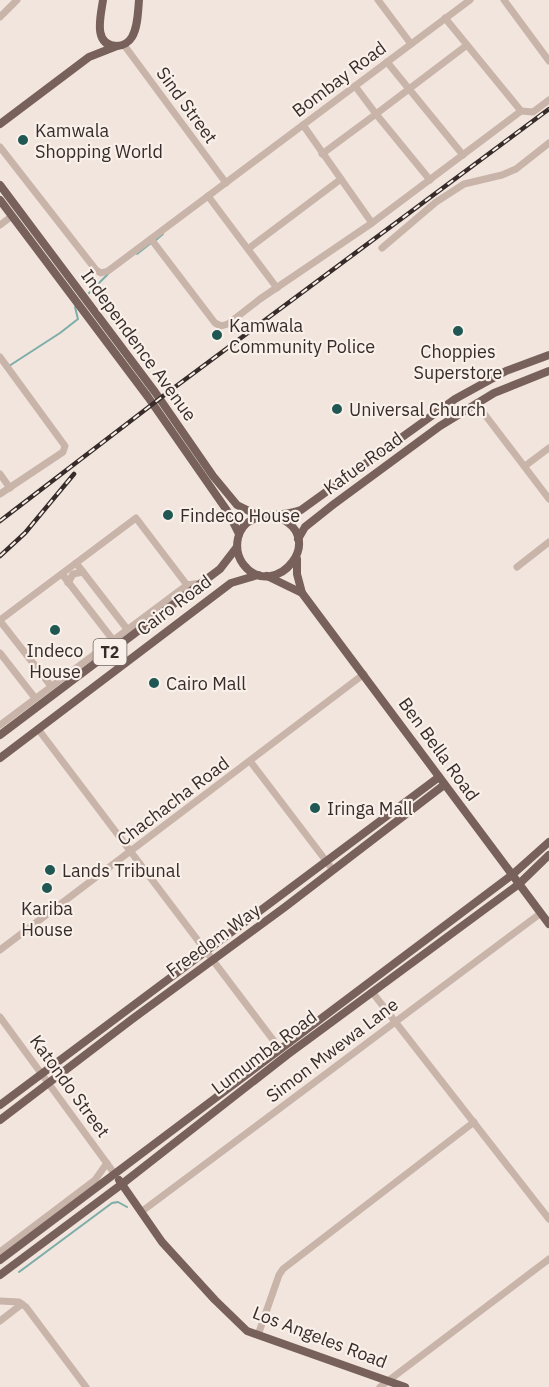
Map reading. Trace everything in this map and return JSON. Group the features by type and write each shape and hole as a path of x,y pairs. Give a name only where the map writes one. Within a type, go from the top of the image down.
{"main road":[{"path":"103,0 99,25 101,36 108,43 120,45"},
{"path":"0,124 89,57 130,40 135,30 140,0"},
{"path":"89,57 101,36"},
{"name":"Independence Avenue","path":"0,185 165,415 228,512 239,534"},
{"name":"Independence Avenue","path":"0,200 151,395"},
{"name":"Kafue Road","path":"272,515 301,510 455,399 506,371 549,355"},
{"name":"Kafue Road","path":"298,539 305,527 440,426 476,403 513,384 549,372"},
{"name":"Independence Avenue","path":"165,415 237,505 259,516"},
{"path":"272,515 289,523 295,530 298,539 298,553 286,569 262,575 244,566 239,557 237,547 239,534 249,521 259,516 272,515"},
{"name":"Cairo Road","path":"0,735 72,675 122,642 131,631 153,614 220,568 237,547"},
{"name":"Ben Bella Road","path":"298,553 297,574 302,593 549,924"},
{"name":"Cairo Road","path":"0,758 231,583 262,575"},
{"name":"Ben Bella Road","path":"262,575 302,593"},
{"path":"131,631 137,642 147,647"},
{"path":"122,642 131,646 133,657"},
{"name":"Freedom Way","path":"0,1106 279,898 330,866 442,781"},
{"name":"Lumumba Road","path":"0,1260 512,875 549,842"},
{"name":"Lumumba Road","path":"0,1275 122,1184 287,1055 519,884 549,855"},
{"name":"Freedom Way","path":"0,1120 285,907 330,866"},
{"path":"279,898 285,907"},
{"name":"Los Angeles Road","path":"114,1173 162,1242 244,1329 405,1387"}],"street":[{"path":"0,17 17,0"},
{"path":"378,0 411,44"},
{"name":"Bombay Road","path":"0,147 96,270 101,273 108,271 470,0"},
{"path":"504,0 549,61"},
{"path":"445,18 521,111"},
{"name":"Sind Street","path":"120,45 226,183"},
{"path":"322,154 467,45"},
{"path":"387,62 463,155"},
{"path":"355,86 430,180"},
{"path":"151,239 214,323 221,326 228,324 372,223 521,111 532,111 549,100"},
{"path":"303,125 372,223"},
{"path":"382,248 436,202 464,184 502,175 516,169 549,143"},
{"path":"248,249 341,179"},
{"path":"208,196 277,288"},
{"path":"0,225 12,216"},
{"path":"0,357 65,446 63,452 0,494"},
{"path":"476,403 549,499"},
{"path":"525,466 549,448"},
{"path":"0,474 10,488"},
{"path":"51,686 4,632 0,620 136,518 187,585"},
{"path":"517,567 549,542"},
{"path":"0,725 51,686 72,675 113,640 131,631 76,563"},
{"path":"68,583 73,574 83,572"},
{"path":"62,574 113,640"},
{"path":"153,614 187,585 201,582"},
{"path":"0,652 36,698"},
{"name":"Chachacha Road","path":"0,950 364,675"},
{"path":"38,729 280,1049"},
{"path":"250,761 330,866"},
{"name":"Simon Mwewa Lane","path":"141,1212 541,913"},
{"path":"372,992 549,1219"},
{"name":"Katondo Street","path":"0,1017 114,1173"},
{"path":"258,1335 274,1287 283,1269 474,1122"},
{"path":"0,1252 95,1180 107,1163"},
{"path":"380,1387 549,1259"},
{"path":"0,1301 22,1304 86,1387"},
{"path":"0,1320 22,1304"}],"waterway":[{"path":"156,240 163,234"},
{"path":"137,254 151,243"},
{"path":"89,293 108,274"},
{"path":"9,366 78,319 75,307"},
{"path":"19,1272 112,1203 118,1202 127,1207"}],"railway":[{"path":"0,521 171,390 549,109"},
{"path":"0,556 25,533 74,474"}],"place":[{"name":"Kamwala Shopping World","path":"23,140"},
{"name":"Choppies Superstore","path":"458,331"},
{"name":"Kamwala Community Police","path":"217,335"},
{"name":"Universal Church","path":"337,409"},
{"name":"Findeco House","path":"168,515"},
{"name":"Indeco House","path":"55,630"},
{"name":"Cairo Mall","path":"154,683"},
{"name":"Iringa Mall","path":"315,808"},
{"name":"Lands Tribunal","path":"50,870"},
{"name":"Kariba House","path":"47,888"}]}
